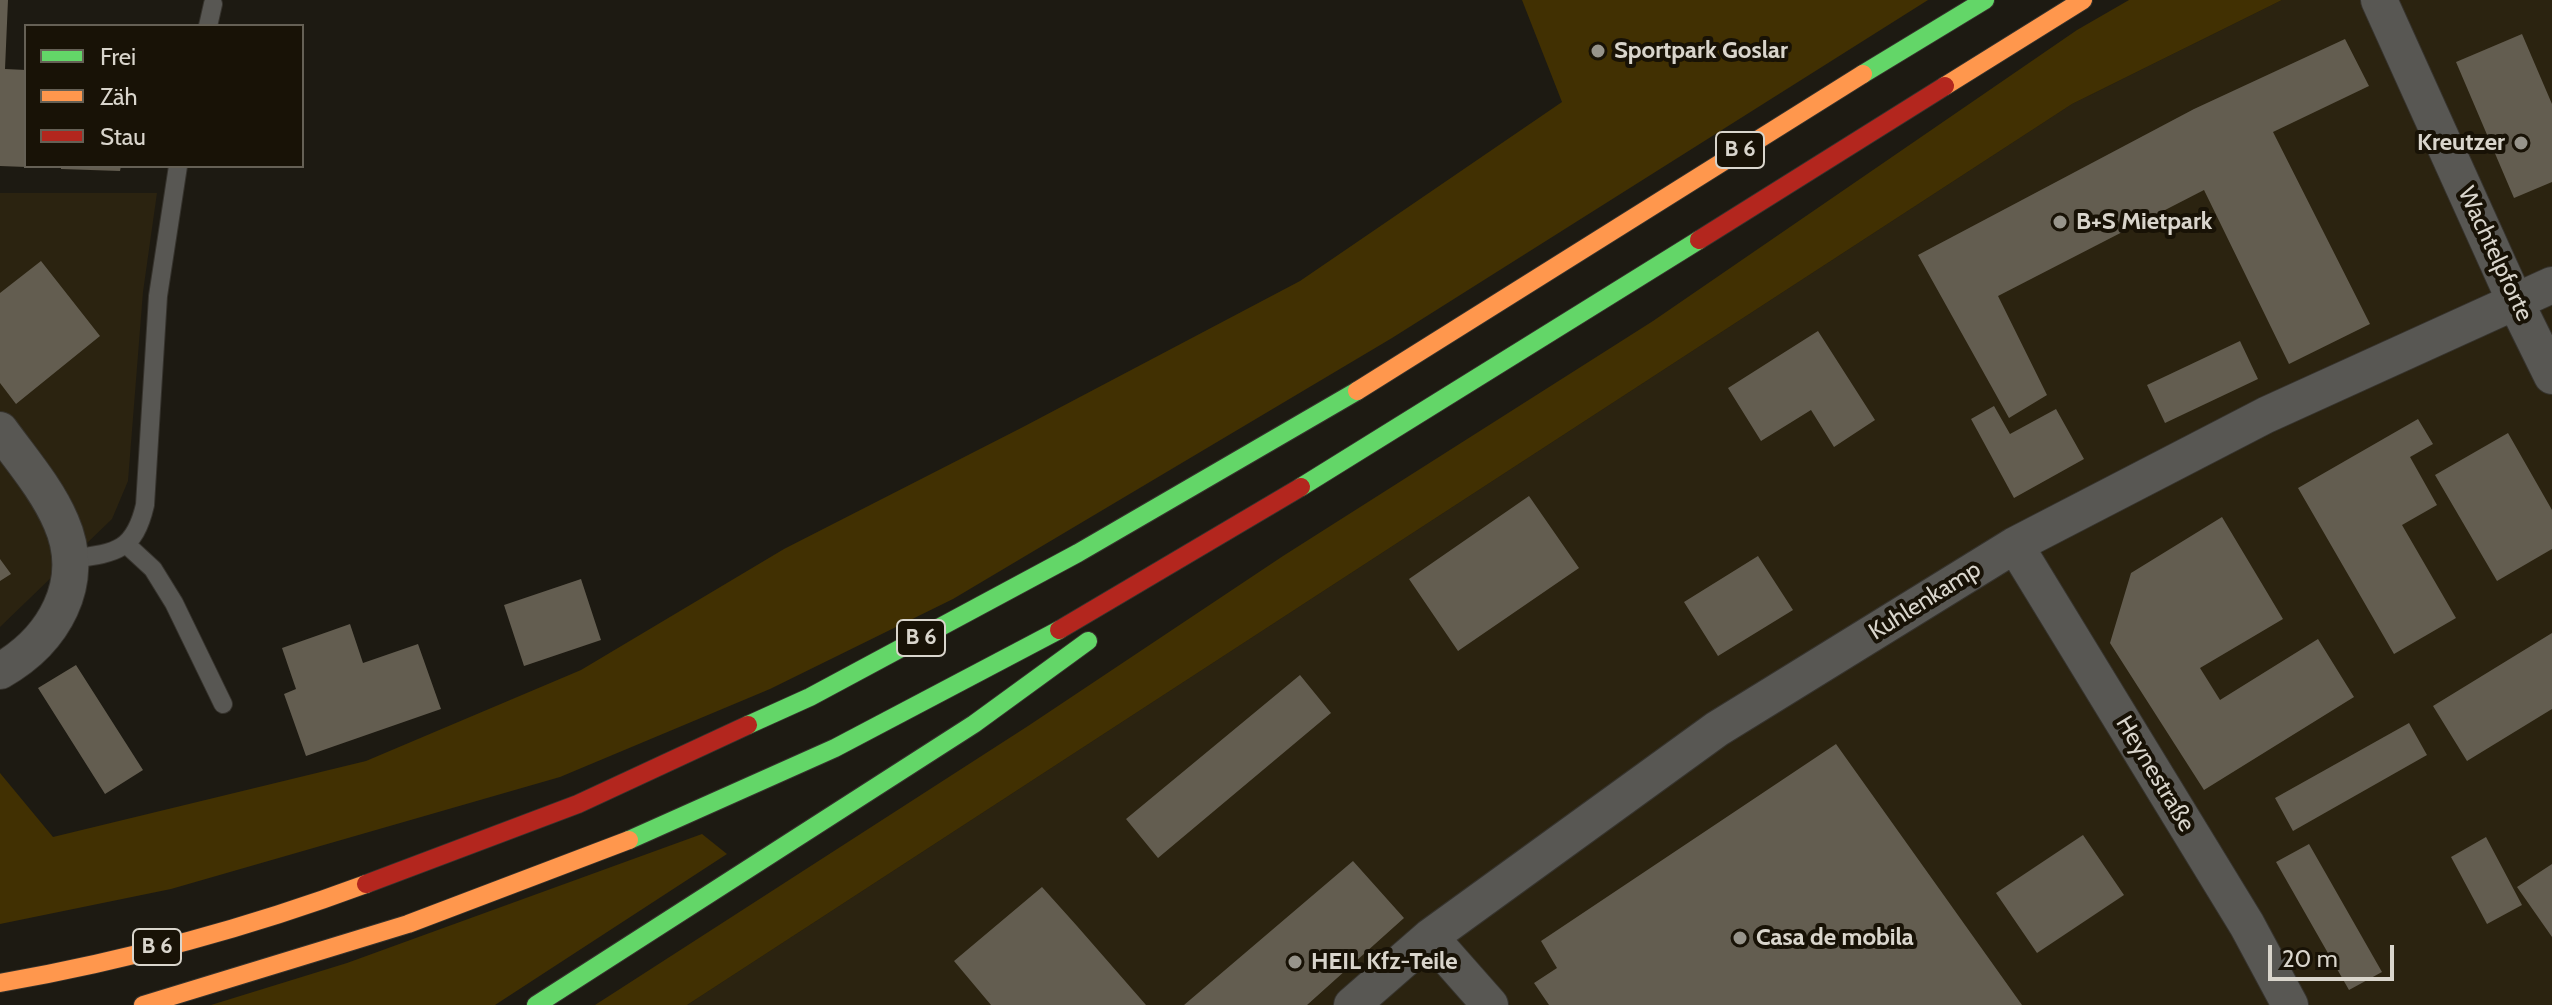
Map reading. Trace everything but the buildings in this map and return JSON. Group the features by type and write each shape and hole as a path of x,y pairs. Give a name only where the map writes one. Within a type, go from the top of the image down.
{"highway":[{"name":"B 6","path":"0,983 51,974 216,933 311,904 578,804 810,697 1078,553 1339,402 1739,150 1985,0"},
{"name":"B 6","path":"143,1005 370,938 498,893 715,804 946,691 1219,537 2083,0"},
{"path":"1126,612 1219,537"},
{"path":"536,1005 974,724 1102,631"}],"street":[{"name":"Wachtelpforte","path":"2379,0 2552,376"},
{"name":"Kuhlenkamp","path":"1352,1005 1430,937 1717,729 2015,545 2266,415 2552,285"},
{"path":"0,430 62,523 71,559 67,592 52,628 22,659 0,671"},
{"name":"Heynestraße","path":"2015,545 2247,925 2290,1005"},
{"path":"1430,937 1490,1005"}],"lane":[{"path":"208,24 213,4"},
{"path":"71,559 103,555 127,545 140,527 145,505 158,296 178,168"},
{"path":"127,545 153,569 174,603 223,704"}],"shaded area":[{"path":"1522,0 1928,0 1392,338 953,599 770,689 560,777 171,889 0,924 0,773 53,837 366,761 581,670 784,549 1300,281 1562,102"},
{"path":"2129,0 2282,0 2072,104 687,1005 595,1005 1028,726 1283,556 1653,321 2077,30"},
{"path":"2282,0 2552,0 2552,1005 687,1005 2072,104"},
{"path":"0,193 157,193 143,292 128,481 112,519 0,627"},
{"path":"702,834 727,854 495,1005 211,1005 347,963"}],"traffic: fast":[{"path":"1863,74 1985,0"},
{"path":"1301,487 1699,240"},
{"path":"748,725 810,697 1078,553 1357,391"},
{"path":"629,840 835,748 1059,630"},
{"path":"536,1005 974,724 1088,641"}],"traffic: slow":[{"path":"1945,86 2083,0"},
{"path":"1357,391 1863,74"},
{"path":"143,1005 408,924 629,840"},
{"path":"0,983 185,942 366,884"}],"traffic: jam":[{"path":"1699,240 1945,86"},
{"path":"1059,630 1301,487"},
{"path":"366,884 578,804 748,725"}],"place":[{"name":"Sportpark Goslar","path":"1598,51"},
{"name":"Kreutzer","path":"2521,143"},
{"name":"B+S Mietpark","path":"2060,222"},
{"name":"Casa de mobila","path":"1740,938"},
{"name":"HEIL Kfz-Teile","path":"1295,962"}]}
